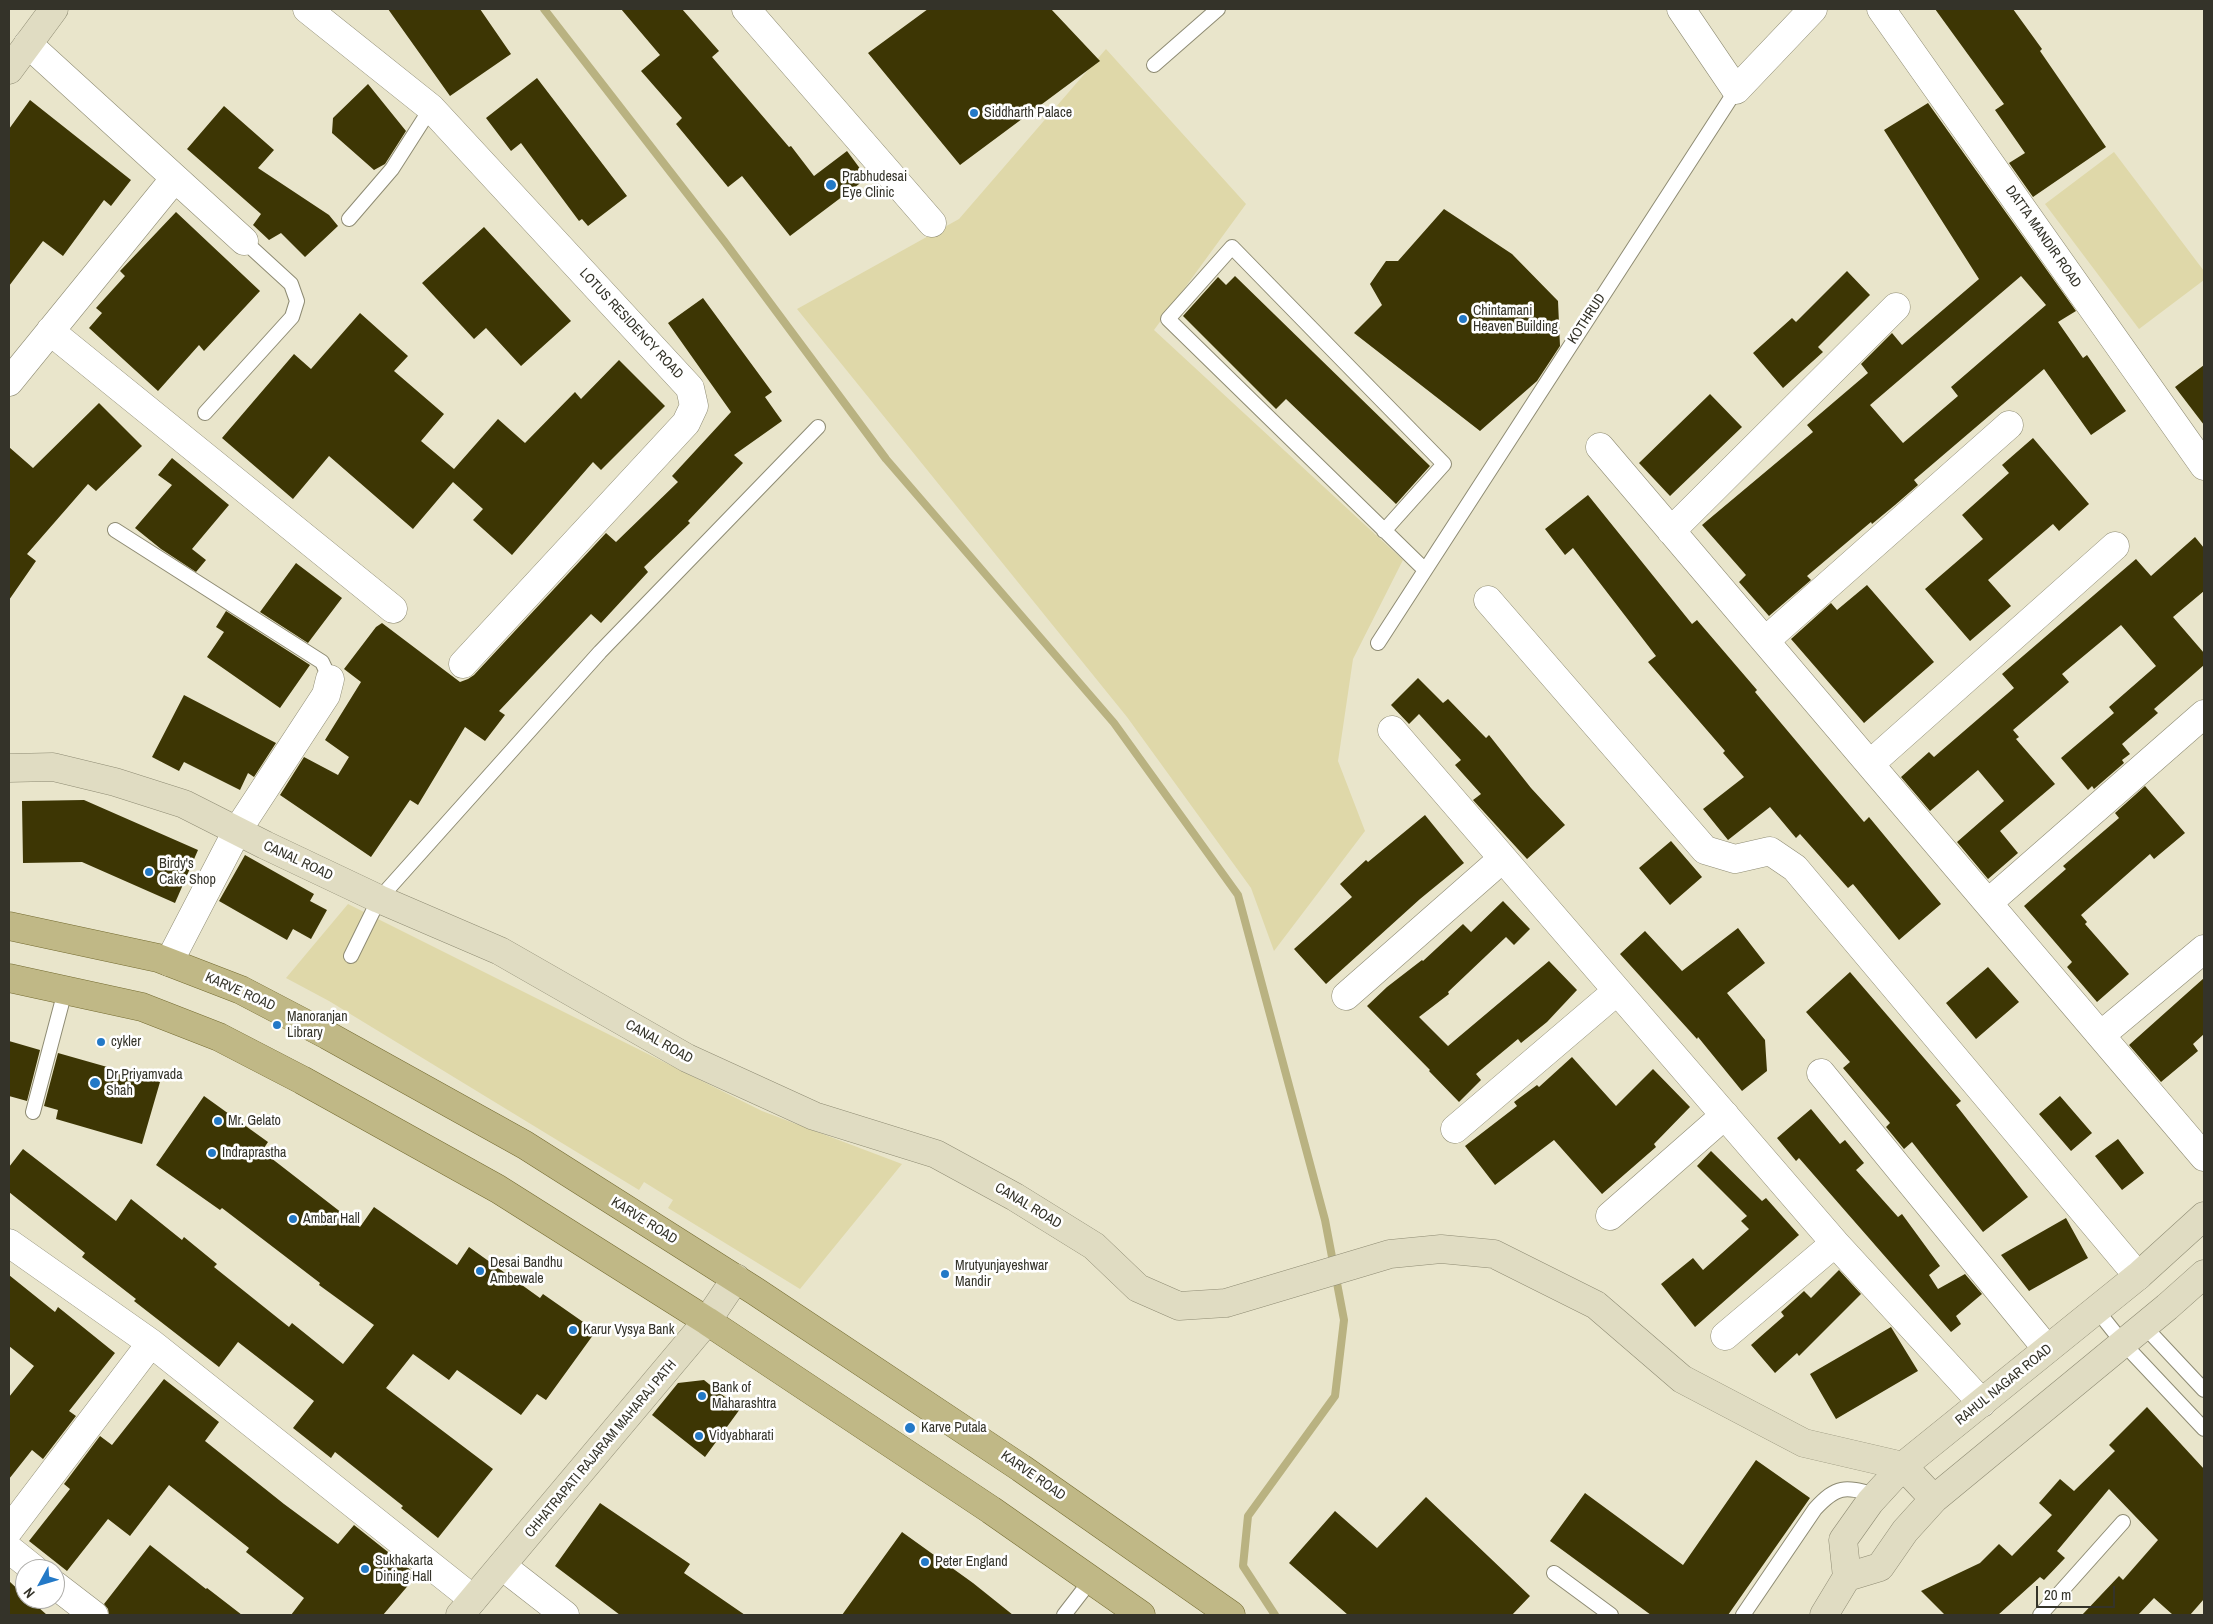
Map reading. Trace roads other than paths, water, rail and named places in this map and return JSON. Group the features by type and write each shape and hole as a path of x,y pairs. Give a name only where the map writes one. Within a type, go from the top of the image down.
{"main road":[{"name":"KARVE ROAD","path":"9,926 169,962 241,990 327,1035 525,1145 736,1278 1021,1468 1231,1615"},
{"path":"9,978 142,1007 219,1037 302,1080 498,1189 707,1321 991,1510 1141,1615"}],"street":[{"path":"54,9 15,58 175,178 244,241"},
{"name":"LOTUS RESIDENCY ROAD","path":"307,9 432,108 690,388 694,406 686,423 463,664"},
{"path":"746,9 932,223"},
{"path":"1681,9 1736,90"},
{"name":"KOTHRUD","path":"1736,90 1813,9"},
{"name":"DATTA MANDIR ROAD","path":"1881,9 2204,466"},
{"path":"9,382 175,178"},
{"path":"1671,530 1896,306"},
{"path":"50,331 393,609"},
{"path":"1766,641 2010,425"},
{"path":"1600,447 2204,1157"},
{"path":"1870,764 2115,546"},
{"path":"1488,600 1705,850 1735,859 1770,851 1795,868 2138,1276"},
{"path":"169,962 237,831 326,695 330,679"},
{"path":"1988,903 2204,714"},
{"path":"1392,730 1834,1243 1982,1403"},
{"name":"CANAL ROAD","path":"9,768 53,767 116,782 184,804 379,899 500,951 696,1062 814,1116 936,1154 1015,1197 1094,1246 1138,1288 1179,1306 1226,1303 1390,1254 1441,1249 1494,1254 1596,1305 1682,1379 1804,1443 1903,1466"},
{"path":"1346,996 1502,859"},
{"path":"2101,1036 2204,949"},
{"path":"1455,1129 1617,991"},
{"path":"1821,1073 2047,1349"},
{"path":"1610,1216 1725,1115"},
{"name":"RAHUL NAGAR ROAD","path":"1847,1577 1843,1540 1877,1495 1903,1466 2138,1276 2204,1216"},
{"path":"9,1243 151,1344 466,1607"},
{"path":"1725,1336 1834,1243"},
{"path":"1824,1615 1847,1577 1880,1566 1905,1531 1934,1499 2124,1343 2204,1274"},
{"name":"CHHATRAPATI RAJARAM MAHARAJ PATH","path":"466,1607 707,1321 736,1278"},
{"path":"9,1530 151,1344"},
{"path":"1903,1466 1934,1499"},
{"path":"9,1549 22,1559"},
{"path":"502,1566 565,1615"},
{"path":"65,1593 94,1615"}],"lane":[{"path":"1154,65 1218,9"},
{"name":"KOTHRUD","path":"1378,643 1736,90"},
{"path":"350,219 392,168 432,108"},
{"path":"205,413 292,317 297,301 291,284 244,241"},
{"path":"1384,531 1444,464 1232,247 1168,320 1384,531 1425,570"},
{"path":"350,956 379,899 600,652 818,427"},
{"path":"115,530 322,662 330,679"},
{"path":"33,1112 65,991"},
{"path":"2096,1310 2204,1429"},
{"path":"2144,1326 2204,1390"},
{"path":"1743,1615 1815,1509 1828,1495 1843,1488 1877,1495"},
{"path":"2040,1615 2123,1522"},
{"path":"1554,1573 1611,1615"},
{"path":"1064,1615 1091,1580"}],"waterway":[{"path":"544,9 724,241 886,459 1114,723 1238,895 1325,1220 1344,1320 1335,1396 1248,1516 1243,1566 1275,1615"}],"place":[{"name":"Siddharth Palace","path":"974,113"},
{"name":"Prabhudesai Eye Clinic","path":"831,185"},
{"name":"Chintamani Heaven Building","path":"1463,319"},
{"name":"Birdy's Cake Shop","path":"149,872"},
{"name":"Manoranjan Library","path":"277,1025"},
{"name":"cykler","path":"101,1042"},
{"name":"Dr Priyamvada Shah","path":"95,1083"},
{"name":"Mr. Gelato","path":"218,1121"},
{"name":"Indraprastha","path":"212,1153"},
{"name":"Ambar Hall","path":"293,1219"},
{"name":"Desai Bandhu Ambewale","path":"480,1271"},
{"name":"Mrutyunjayeshwar Mandir","path":"945,1274"},
{"name":"Karur Vysya Bank","path":"573,1330"},
{"name":"Bank of Maharashtra","path":"702,1396"},
{"name":"Karve Putala","path":"910,1428"},
{"name":"Vidyabharati","path":"699,1436"},
{"name":"Peter England","path":"925,1562"},
{"name":"Sukhakarta Dining Hall","path":"365,1569"}]}
